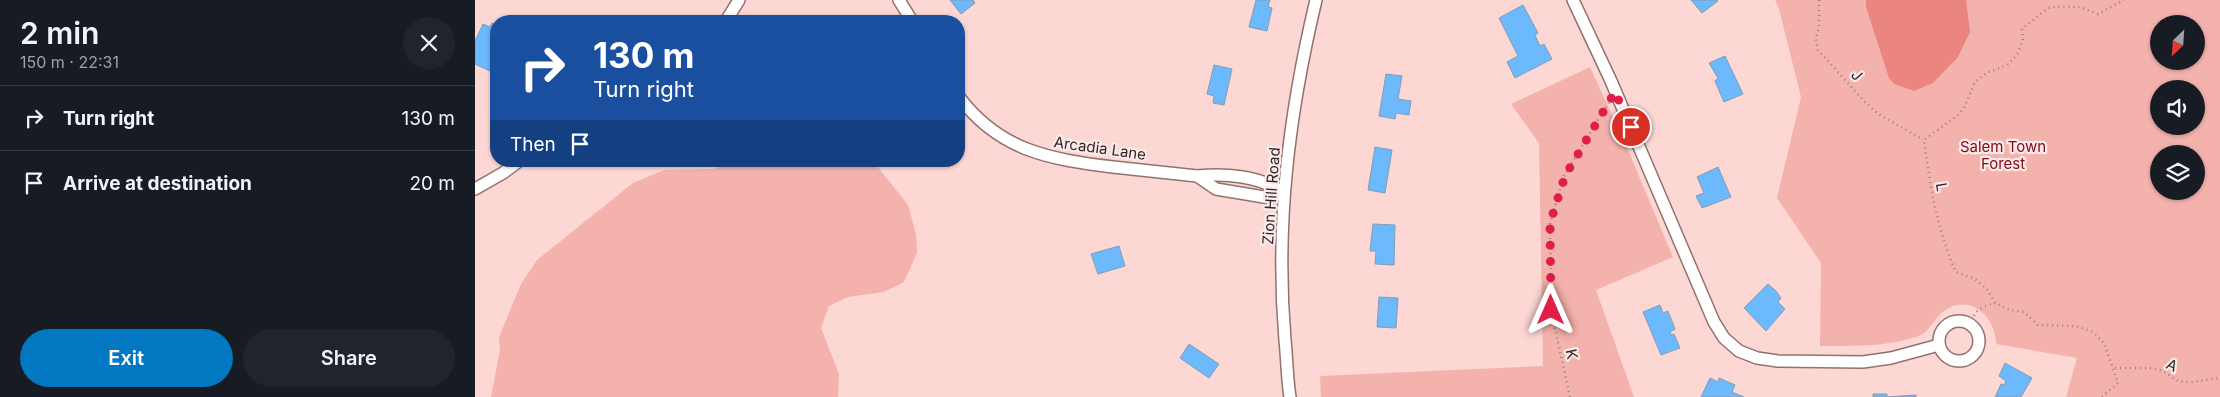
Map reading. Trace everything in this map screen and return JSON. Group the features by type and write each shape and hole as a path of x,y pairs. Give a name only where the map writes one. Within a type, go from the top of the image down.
{"street":[{"path":"730,15 739,0"},
{"path":"899,0 908,15"},
{"name":"Zion Hill Road","path":"1291,397 1281,289 1284,193 1297,85 1316,0"},
{"path":"1573,0 1615,92 1714,322 1731,345 1747,355 1777,361 1845,362 1891,358 1939,345"},
{"name":"Arcadia Lane","path":"965,104 973,114 1002,138 1040,155 1063,161 1197,176 1227,175 1272,184 1284,193"},
{"path":"475,189 511,167"},
{"path":"1957,321 1970,325 1975,329 1979,342 1974,353 1970,358 1964,360 1951,360 1941,351 1939,345 1941,332 1945,326 1957,321"}],"path":[{"name":"J","path":"1819,0 1819,26 1816,39 1818,50 1865,102 1888,119 1924,140"},
{"path":"1924,140 1958,115 1964,108 1975,82 1986,73 2007,65 2017,55 2023,40 2022,29 2048,8 2080,7 2098,14 2124,0"},
{"name":"K","path":"1570,397 1551,310 1550,223 1565,176 1615,92"},
{"name":"L","path":"1924,140 1930,192 1951,262 1956,272 1975,279 1987,289 1995,302 2010,310 2024,312 2038,324 2076,326 2093,332 2104,343 2114,368"},
{"path":"1970,325 1975,312 1995,302"},
{"path":"2102,397 2118,383 2114,368"},
{"name":"A","path":"2114,368 2150,368 2163,371 2179,381 2192,382 2220,378"}],"green space":[{"name":"Salem Town Forest","path":"1775,0 2220,0 2220,397 2066,397 2077,358 1996,344 1991,324 1979,310 1971,306 1953,306 1944,311 1925,332 1916,337 1880,344 1820,346 1821,263 1777,198 1801,97 1779,9"},
{"path":"1590,67 1628,150 1673,257 1596,290 1634,397 1321,397 1320,376 1543,366 1539,143 1511,104"},
{"path":"719,167 878,167 908,205 916,234 917,253 904,282 884,292 848,297 829,306 821,328 839,374 838,397 491,397 500,350 499,337 521,284 537,260 633,183 664,170 715,169"}],"shaded area":[{"path":"1866,0 1966,0 1970,32 1958,57 1933,83 1914,91 1894,84 1889,78 1866,7"}],"building":[{"path":"950,0 973,0 975,3 961,14"},
{"path":"1256,0 1270,0 1268,7 1272,8 1267,31 1249,27"},
{"path":"1691,0 1717,0 1718,1 1702,13"},
{"path":"1523,5 1538,33 1535,35 1540,46 1544,44 1552,59 1515,78 1507,62 1518,56 1499,18"},
{"path":"483,24 490,27 490,71 475,64 475,41"},
{"path":"1725,56 1743,94 1724,102 1715,81 1718,78 1709,63"},
{"path":"1214,65 1232,69 1224,105 1213,103 1214,96 1207,94"},
{"path":"1386,74 1402,76 1398,99 1411,101 1409,115 1396,113 1395,119 1379,116"},
{"path":"1375,147 1392,150 1385,193 1368,190"},
{"path":"1718,167 1731,197 1702,208 1696,196 1704,193 1697,177"},
{"path":"1373,224 1395,225 1394,265 1375,264 1376,251 1370,251"},
{"path":"1119,246 1125,266 1098,274 1091,254"},
{"path":"1768,284 1781,298 1778,302 1785,309 1766,331 1744,308"},
{"path":"1379,297 1398,298 1396,328 1377,327"},
{"path":"1660,305 1663,313 1668,311 1675,329 1670,332 1671,335 1674,334 1680,348 1661,355 1643,312"},
{"path":"1189,344 1219,364 1209,378 1180,358"},
{"path":"2005,363 2032,378 2021,397 1995,397 2001,384 2004,385 2006,381 1999,376"},
{"path":"1710,378 1718,382 1719,378 1735,385 1732,392 1744,397 1701,397"},
{"path":"1873,394 1887,394 1887,397 1873,397"},
{"path":"1916,395 1916,397 1887,397"}],"route":[{"path":"1551,310 1550,223 1565,176 1615,92 1631,127"}]}
